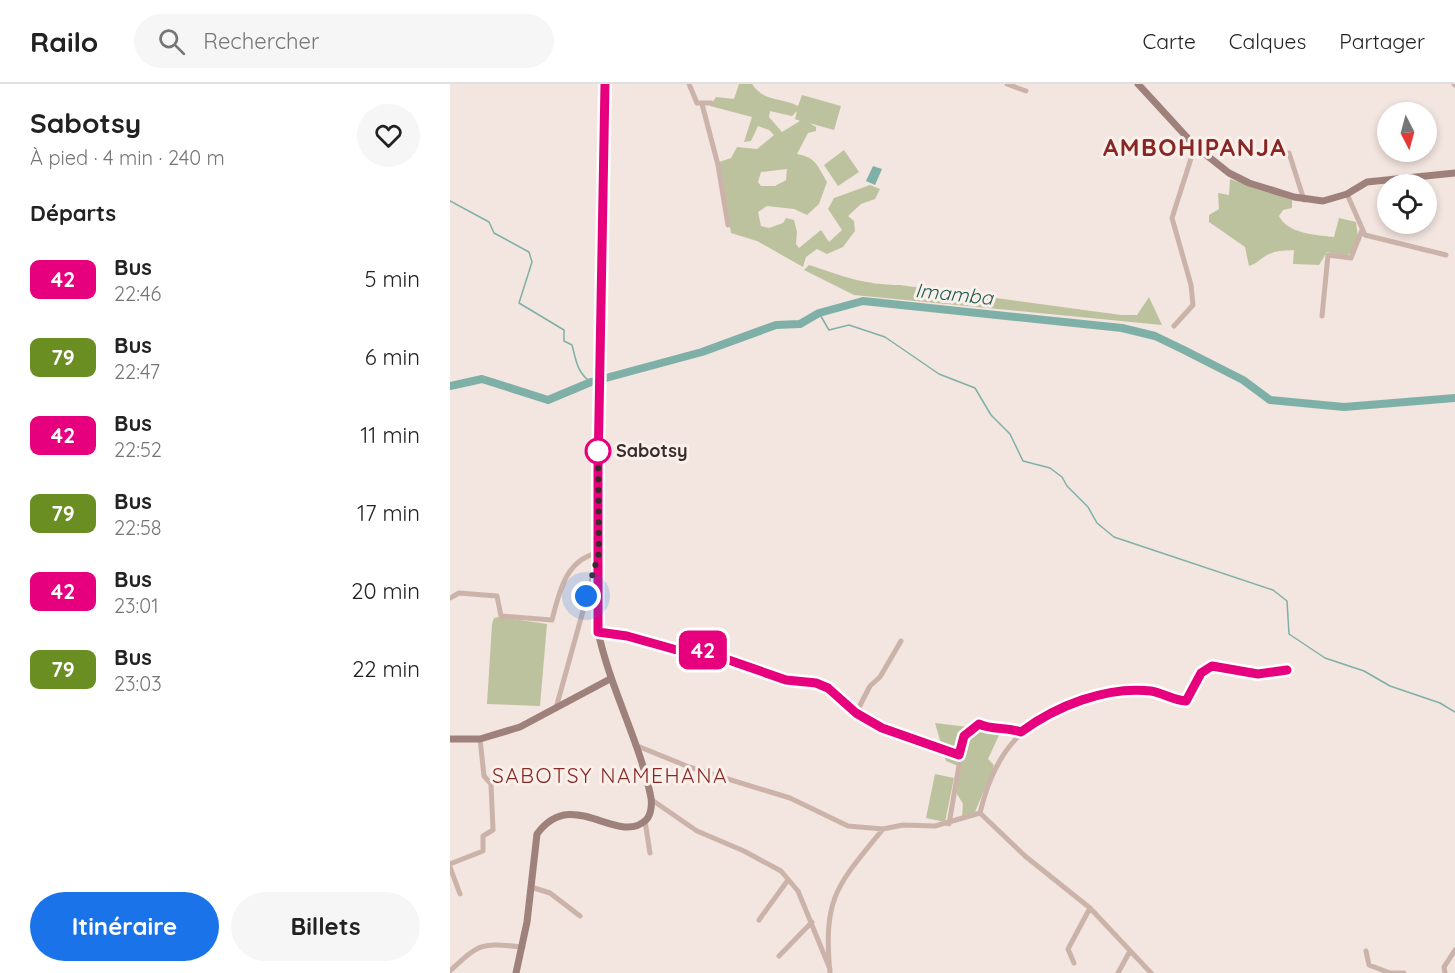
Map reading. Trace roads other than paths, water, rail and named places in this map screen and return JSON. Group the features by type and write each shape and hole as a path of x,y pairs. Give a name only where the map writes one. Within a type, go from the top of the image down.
{"main road":[{"path":"516,973 523,947 537,834 550,819 564,814 583,815 626,827 645,821 650,813 652,800 635,745 610,679 598,632 605,84"},
{"path":"1138,84 1195,146 1229,173 1249,183 1304,200 1323,201 1347,194 1367,182 1455,173"},
{"path":"450,739 480,739 520,727 610,679"}],"street":[{"path":"689,84 694,100 702,104 711,103"},
{"path":"1007,84 1026,91"},
{"path":"702,104 718,165 728,225"},
{"path":"1174,326 1193,305 1191,285 1172,218 1195,146"},
{"path":"1289,153 1304,200"},
{"path":"1347,194 1365,235 1446,255"},
{"path":"1322,316 1328,255 1350,258 1362,230"},
{"path":"450,598 459,593 497,596 501,616 552,620 565,575 591,554 599,553 556,708"},
{"path":"598,632 627,636 691,654 694,648 786,680 816,683 838,695 856,713 882,728 959,755"},
{"path":"856,713 870,686 880,677 901,641"},
{"path":"980,813 985,792 998,764 1021,732 1039,719 1066,706 1113,693 1154,692 1171,699 1186,701 1201,673 1212,666 1258,674 1287,670"},
{"path":"949,824 964,736 979,724 986,728 1004,727 1021,732"},
{"path":"460,894 450,866 483,851 483,836 493,830 491,784 484,776 480,739"},
{"path":"635,745 689,767 790,798 848,826 883,829 903,825 949,824 980,813"},
{"path":"652,800 697,831 744,851 781,871 798,891 830,971"},
{"path":"980,813 1025,856 1090,908 1151,973"},
{"path":"645,821 650,853"},
{"path":"830,971 827,922 834,896 844,878 883,829"},
{"path":"759,920 788,880"},
{"path":"531,887 550,893 580,916"},
{"path":"1074,963 1068,950 1090,908"},
{"path":"779,956 812,922"},
{"path":"450,971 465,954 490,944 523,947"},
{"path":"1445,973 1444,967 1455,950"},
{"path":"1118,973 1130,951"},
{"path":"1366,951 1369,964 1390,973 1404,973"}],"water":[{"path":"873,166 882,169 875,185 866,181"}],"waterway":[{"path":"450,201 489,222 494,233 529,252 532,262 519,303 564,330 564,341 572,345 580,370 591,382"},
{"name":"Imamba","path":"450,386 482,379 548,400 591,382 702,352 776,325 800,324 819,313 863,301 1122,328 1155,336 1243,380 1270,400 1344,407 1455,398"},
{"path":"819,313 829,330 849,325 885,337 939,374 975,388 991,415 1010,434 1023,461 1050,468 1062,477 1067,486 1088,507 1097,523 1114,537 1273,590 1287,601 1289,634 1325,658 1364,671 1390,686 1440,703 1455,712"}],"place":[{"name":"Sabotsy","path":"598,451"}],"district":[{"name":"AMBOHIPANJA","path":"1195,148"},
{"name":"SABOTSY NAMEHANA","path":"610,776"}]}
